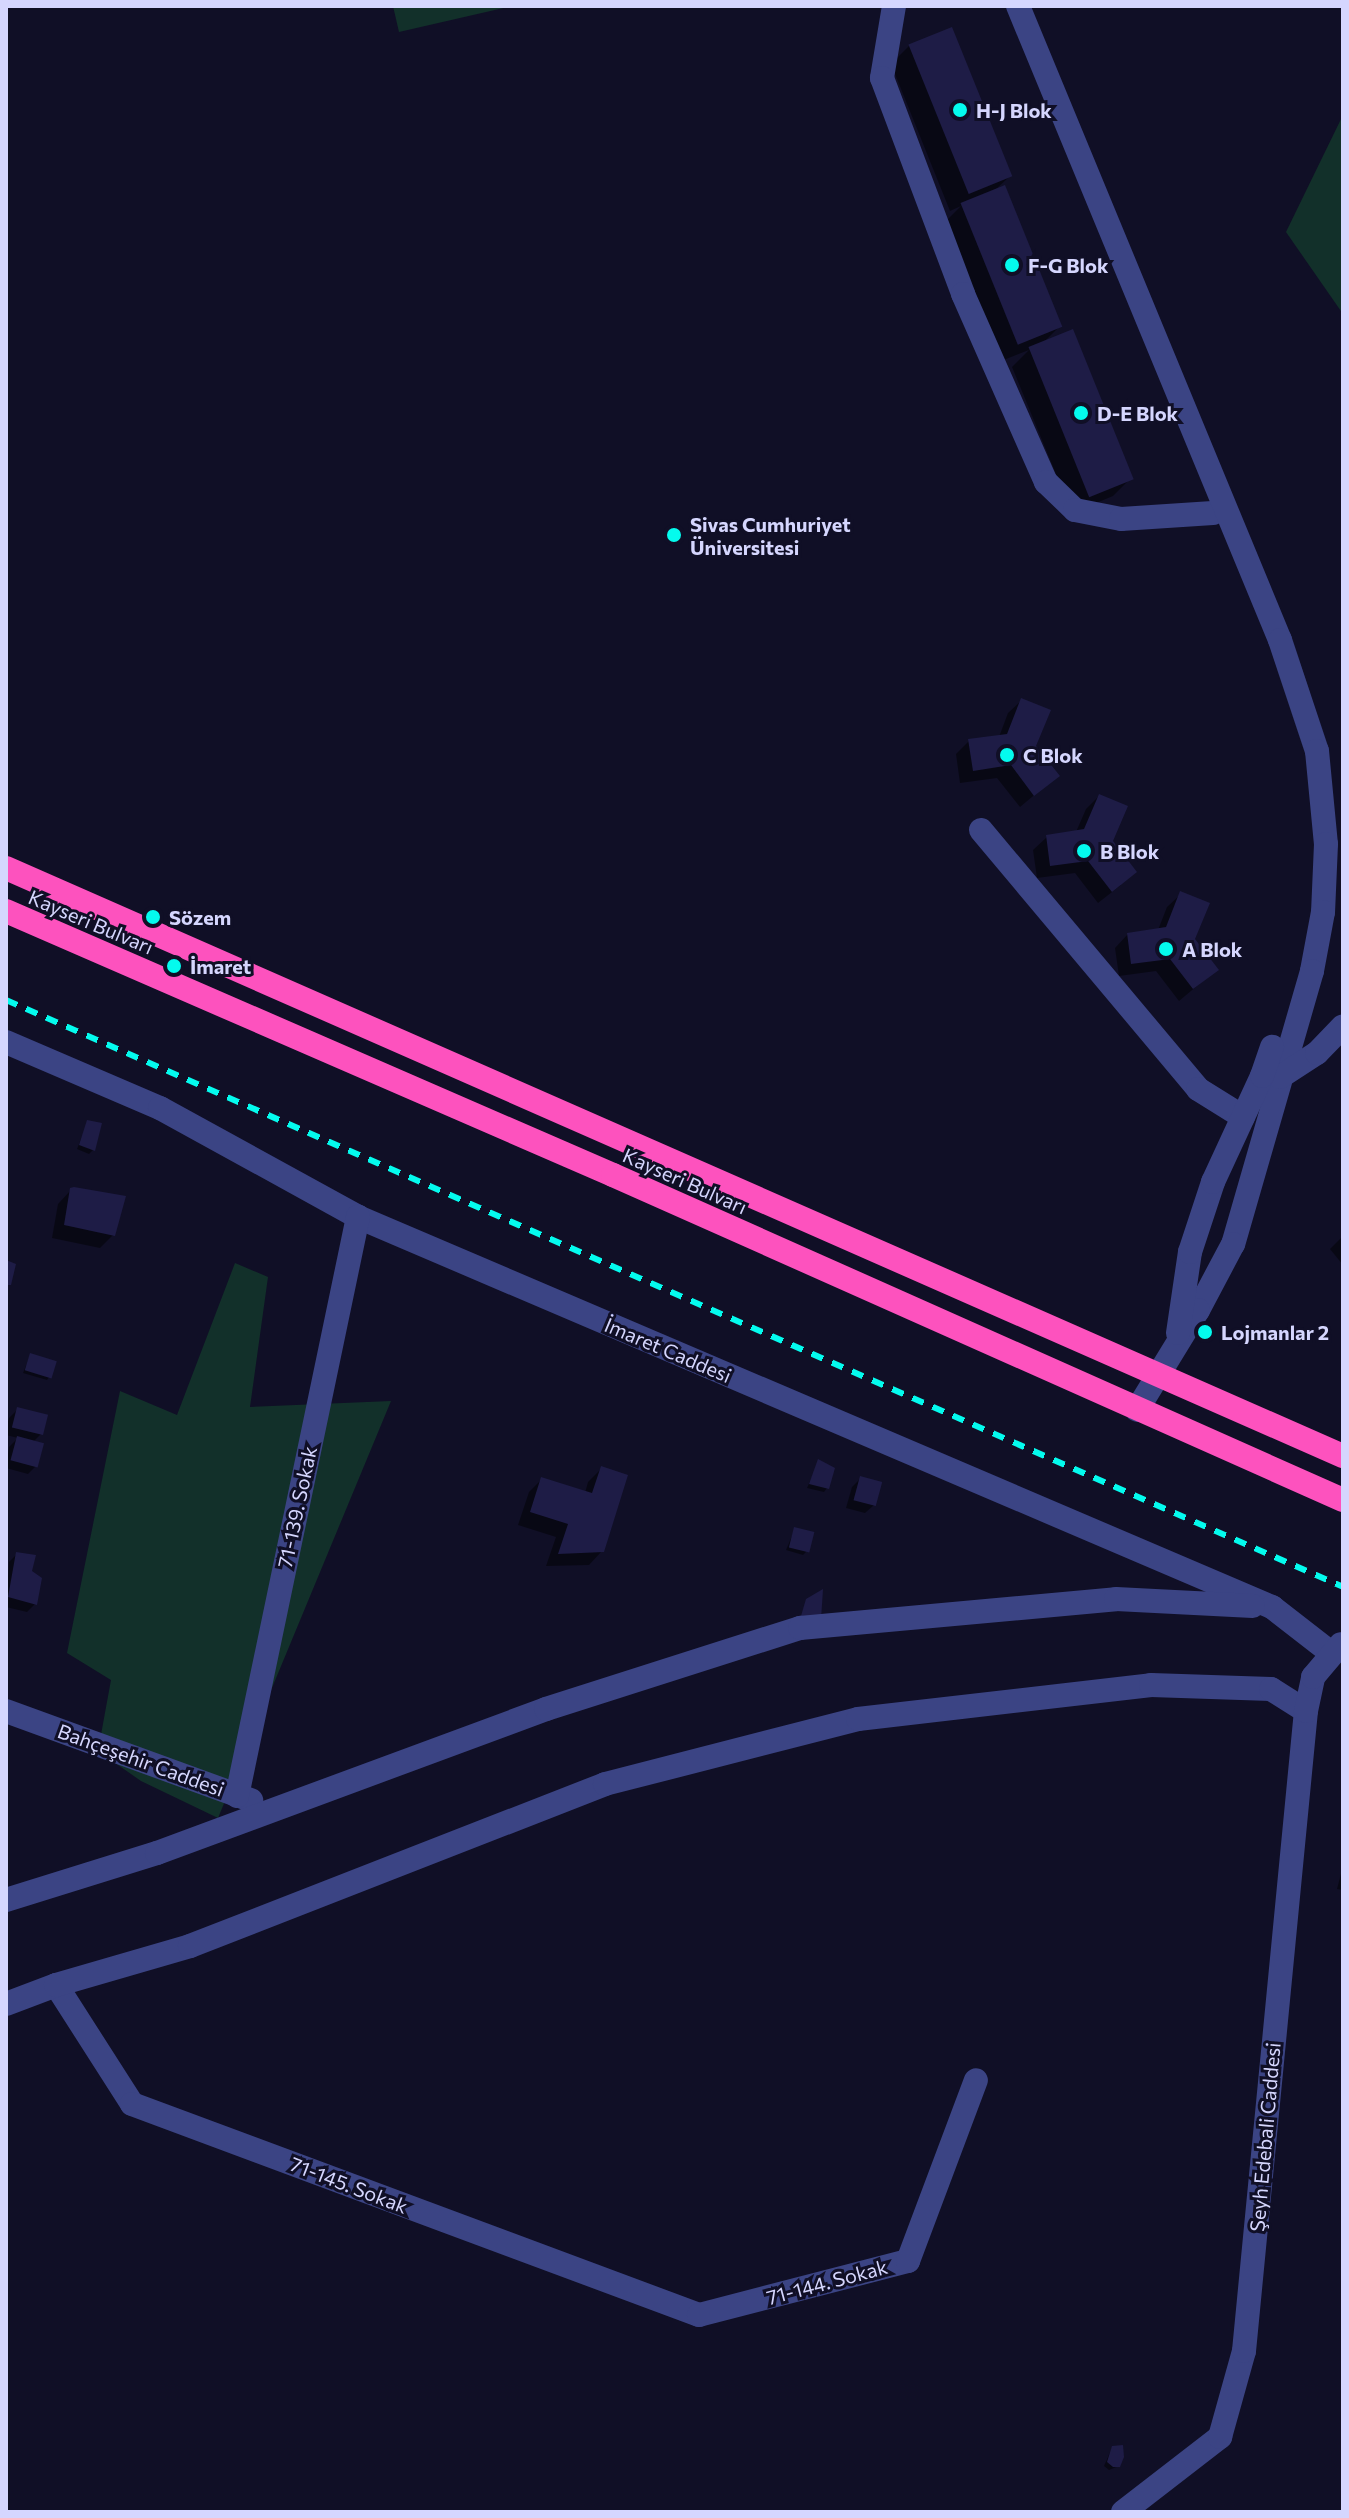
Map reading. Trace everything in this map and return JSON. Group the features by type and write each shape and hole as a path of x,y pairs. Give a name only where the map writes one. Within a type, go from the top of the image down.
{"highway":[{"name":"Kayseri Bulvarı","path":"6,868 1343,1456"},
{"name":"Kayseri Bulvarı","path":"6,911 599,1169 1343,1500"}],"street":[{"path":"1003,6 1137,320 1303,752 1316,844 1308,911 1296,970 1262,1076 1213,1182 1190,1252 1177,1340"},
{"path":"1018,6 1262,596 1317,751 1326,844 1323,912 1312,971 1233,1244 1198,1310 1137,1410"},
{"path":"892,7 882,78 963,294 1046,482 1075,510 1121,519 1213,513"},
{"path":"981,830 1198,1089 1243,1117"},
{"path":"1280,1077 1317,1053 1343,1026"},
{"name":"İmaret Caddesi","path":"6,1042 160,1108 358,1217 1272,1607 1337,1648"},
{"name":"71-139. Sokak","path":"237,1796 358,1217"},
{"path":"6,1900 157,1853 546,1709 800,1628 1116,1599 1272,1607"},
{"name":"Şeyh Edebali Caddesi","path":"1123,2512 1220,2437 1244,2351 1306,1711 1313,1677 1337,1648"},
{"path":"6,2004 56,1985 190,1946 408,1858 605,1784 858,1719 1151,1685 1271,1689 1306,1711"},
{"name":"Bahçeşehir Caddesi","path":"6,1711 276,1808"},
{"name":"71-145. Sokak","path":"56,1985 132,2104 699,2315"},
{"name":"71-144. Sokak","path":"699,2315 908,2261 976,2080"}],"green space":[{"path":"393,6 512,6 399,32"},
{"path":"1343,115 1343,314 1286,232"},
{"path":"235,1263 268,1277 250,1407 391,1401 218,1818 141,1781 98,1751 111,1680 67,1653 120,1391 177,1415"}],"building":[{"name":"H-J Blok","path":"952,27 1012,176 969,194 908,45"},
{"name":"F-G Blok","path":"1005,185 1062,327 1018,345 960,203"},
{"name":"D-E Blok","path":"1073,329 1134,479 1089,497 1028,347"},
{"name":"C Blok","path":"1021,698 1051,710 1036,746 1060,776 1034,796 1011,765 973,771 968,739 1007,734"},
{"name":"B Blok","path":"1099,794 1128,806 1113,841 1137,872 1112,892 1088,861 1050,866 1046,835 1084,829"},
{"name":"A Blok","path":"1180,891 1210,903 1195,939 1219,970 1193,989 1170,959 1131,964 1127,933 1166,927"},
{"path":"87,1120 102,1123 95,1151 79,1145"},
{"path":"70,1188 126,1196 115,1236 64,1225"},
{"path":"6,1260 16,1264 11,1285 6,1285"},
{"path":"30,1353 57,1361 52,1378 25,1370"},
{"path":"17,1407 48,1415 43,1435 12,1427"},
{"path":"17,1436 44,1443 38,1467 11,1460"},
{"path":"818,1459 835,1468 829,1489 809,1484"},
{"path":"601,1466 628,1475 604,1552 558,1554 568,1524 530,1512 541,1477 592,1493"},
{"path":"860,1476 882,1482 876,1506 854,1500"},
{"path":"794,1527 814,1532 809,1552 789,1547"},
{"path":"16,1552 36,1555 32,1571 42,1578 37,1605 8,1597"},
{"path":"823,1589 821,1620 801,1616 806,1599"},
{"path":"1123,2445 1124,2457 1120,2467 1113,2467 1107,2462 1112,2446"}],"railway":[{"path":"6,1000 1343,1587"}],"place":[{"name":"H-J Blok","path":"960,110"},
{"name":"F-G Blok","path":"1012,265"},
{"name":"D-E Blok","path":"1081,413"},
{"name":"Sivas Cumhuriyet Üniversitesi","path":"674,535"},
{"name":"C Blok","path":"1007,755"},
{"name":"B Blok","path":"1084,851"},
{"name":"Sözem","path":"153,917"},
{"name":"A Blok","path":"1166,949"},
{"name":"İmaret","path":"174,966"},
{"name":"Lojmanlar 2","path":"1205,1332"}]}
